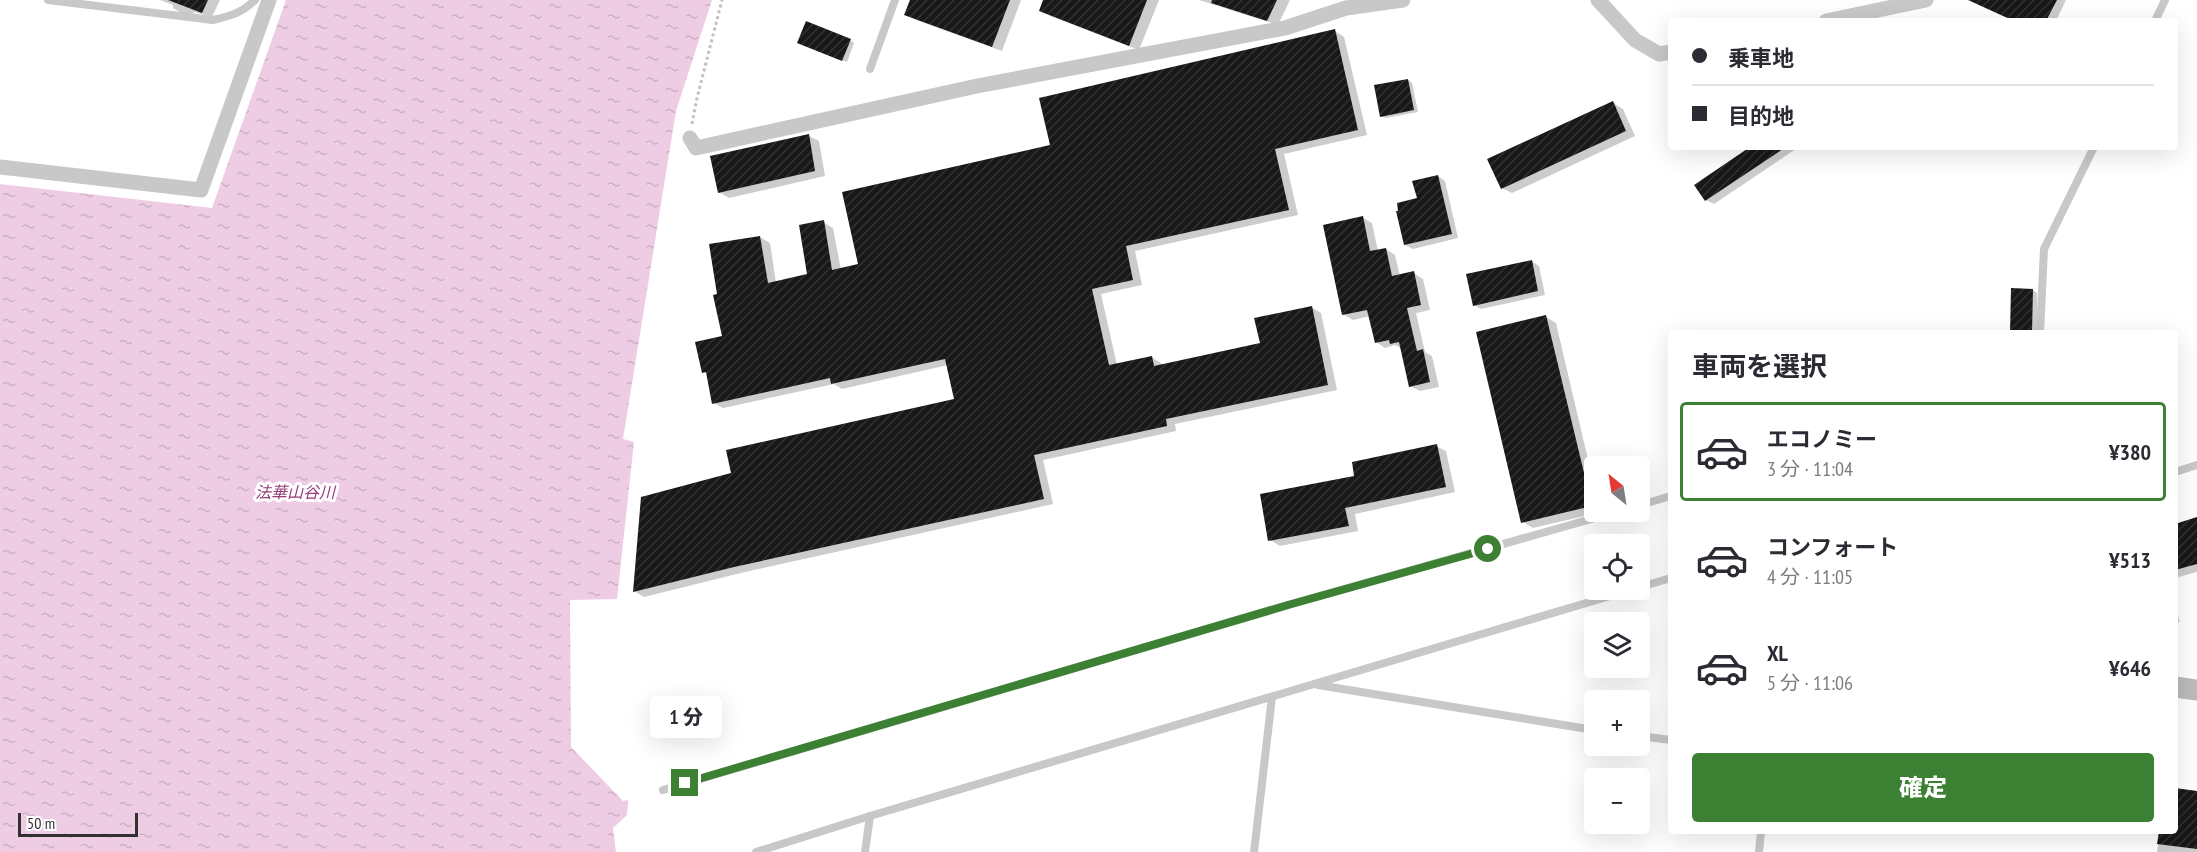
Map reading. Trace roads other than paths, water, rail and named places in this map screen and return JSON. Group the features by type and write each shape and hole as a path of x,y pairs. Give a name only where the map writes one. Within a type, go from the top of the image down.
{"street":[{"path":"0,167 201,190 268,0"},
{"path":"690,138 696,148 977,86 1285,28 1346,8 1404,0"},
{"path":"1598,0 1635,40 1659,54 1668,52"},
{"path":"1840,18 1926,0"},
{"path":"2178,687 2197,690"}],"lane":[{"path":"48,0 213,20 233,16 255,0"},
{"path":"870,69 895,0"},
{"path":"2156,18 2165,0"},
{"path":"2040,330 2044,249 2093,150"},
{"path":"2178,471 2197,465"},
{"path":"1650,502 1668,496"},
{"path":"663,790 1276,609 1584,521"},
{"path":"1650,584 1668,579"},
{"path":"756,852 1596,600"},
{"path":"1313,684 1584,728"},
{"path":"1254,852 1272,697"},
{"path":"1650,737 1668,740"},
{"path":"865,852 870,816"},
{"path":"1760,852 1761,834"}],"water":[{"name":"法華山谷川","path":"286,0 712,0 676,111 623,439 634,442 617,599 570,600 571,747 623,801 628,800 627,815 613,828 616,852 0,852 0,184 212,208"}]}
